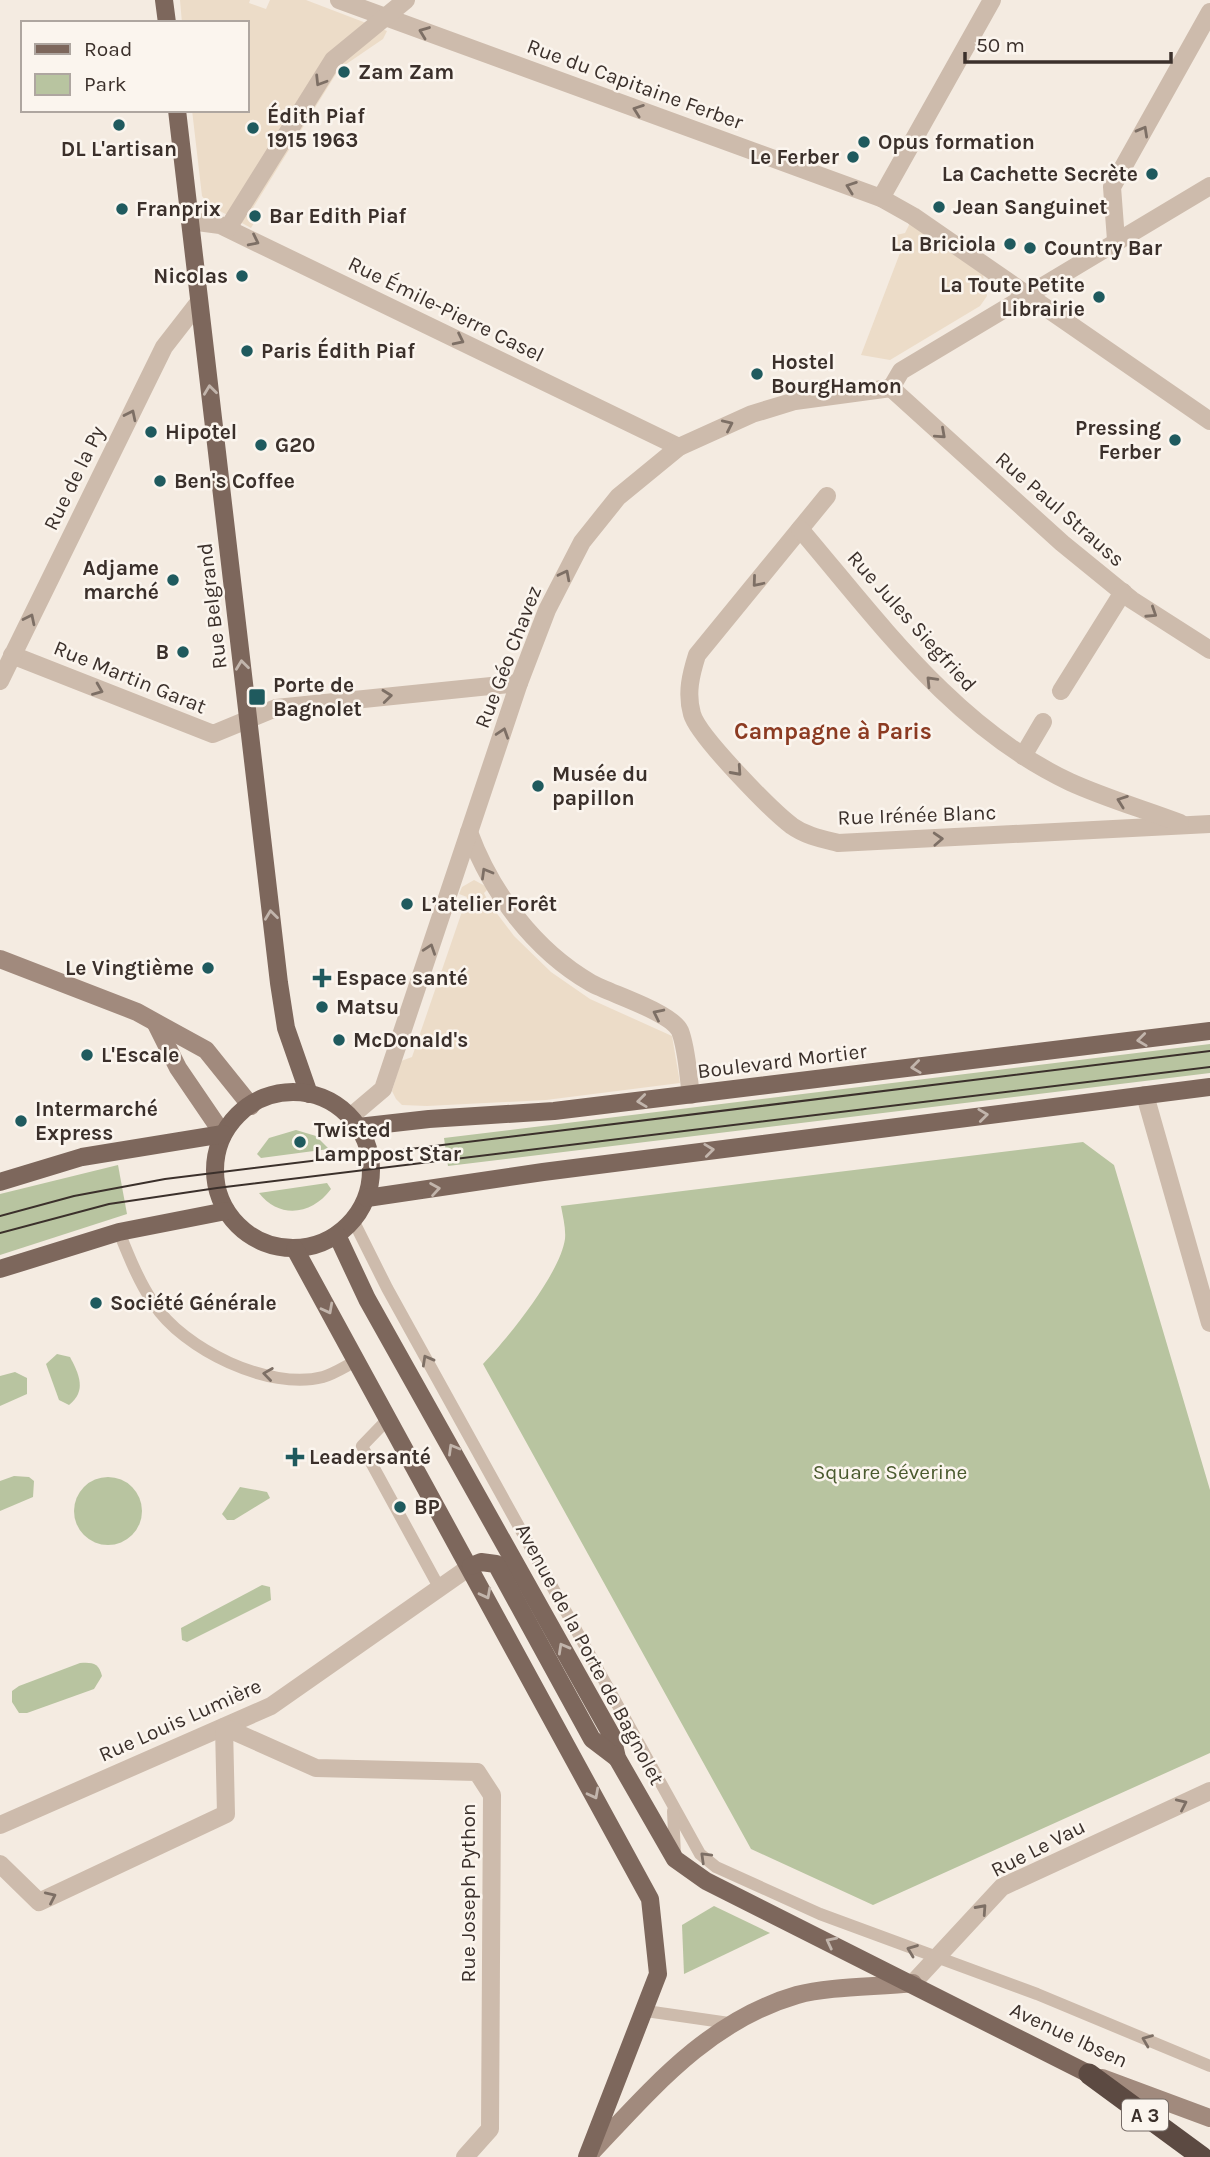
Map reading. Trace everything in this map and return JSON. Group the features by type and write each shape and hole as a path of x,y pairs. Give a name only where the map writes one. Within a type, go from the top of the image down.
{"highway":[{"name":"A 3","path":"1089,2074 1202,2157"}],"main road":[{"path":"164,0 167,21"},
{"name":"Rue Belgrand","path":"177,112 279,983 286,1028 309,1094"},
{"path":"0,958 137,1012 206,1050 251,1106"},
{"path":"156,1024 177,1068 223,1135"},
{"name":"Boulevard Mortier","path":"354,1122 554,1111 1210,1031"},
{"path":"367,1198 570,1168 1210,1087"},
{"path":"283,1093 309,1094 331,1102 354,1122 369,1152 371,1170 367,1198 353,1220 337,1235 319,1244 296,1250 276,1247 254,1238 226,1211 215,1172 223,1135 237,1115 263,1098 283,1093"},
{"path":"0,1182 82,1157 223,1135"},
{"path":"0,1269 119,1232 226,1211"},
{"name":"Avenue de la Porte de Bagnolet","path":"337,1235 367,1298 612,1736 617,1758 675,1859 706,1881 914,1983"},
{"path":"296,1250 471,1566 650,1899 658,1974 646,2011 587,2157"},
{"path":"471,1566 481,1562 496,1564 592,1739 617,1758"},
{"path":"587,2157 673,2067 729,2024 751,2012 799,1994 914,1983"},
{"name":"Avenue Ibsen","path":"914,1983 1089,2074 1210,2118"}],"street":[{"name":"Rue du Capitaine Ferber","path":"339,0 881,198 913,216 1026,296"},
{"path":"228,228 333,60 406,0"},
{"path":"881,198 992,0"},
{"path":"1116,240 1112,187 1210,12"},
{"path":"891,388 901,371 1210,186"},
{"name":"Rue Émile-Pierre Casel","path":"190,220 228,228 679,447"},
{"path":"1026,296 1210,421"},
{"name":"Rue de la Py","path":"0,681 164,347 200,302"},
{"name":"Rue Géo Chavez","path":"354,1122 383,1089 519,683 547,610 582,542 618,497 679,447 752,414 795,401 891,388"},
{"name":"Rue Paul Strauss","path":"891,388 1062,543 1123,593 1210,650"},
{"name":"Rue Irénée Blanc","path":"827,496 697,655 689,691 692,715 699,727 770,807 794,828 816,838 857,843 1210,824"},
{"name":"Rue Jules Siegfried","path":"800,529 909,659 955,706 1023,756 1070,782 1186,825"},
{"path":"1060,691 1123,593"},
{"name":"Rue Martin Garat","path":"12,655 200,731 214,734 276,708 519,683"},
{"path":"1023,756 1043,722"},
{"path":"469,832 482,868 500,894 531,934 561,963 592,984 668,1019 679,1030 691,1095"},
{"path":"1145,1095 1210,1323"},
{"name":"Rue Louis Lumière","path":"0,1825 271,1706 471,1566"},
{"path":"0,1864 39,1902 226,1814 223,1727"},
{"name":"Rue Joseph Python","path":"223,1727 316,1768 477,1772 492,1795 490,2129 465,2157"},
{"name":"Rue Le Vau","path":"914,1983 1002,1887 1210,1791"}],"lane":[{"path":"353,1220 387,1288 700,1854 716,1867 820,1914 1037,1994 1210,2066"},
{"path":"119,1232 155,1306 195,1344 219,1358 254,1373 312,1378 324,1377 356,1361"},
{"path":"389,1418 362,1446 440,1589"},
{"path":"672,1807 675,1859"},
{"path":"646,2011 729,2024"}],"green space":[{"path":"1210,1044 1210,1073 448,1166 444,1138"},
{"path":"296,1130 316,1136 329,1149 261,1158 257,1154 269,1138"},
{"name":"Square Séverine","path":"1083,1142 1114,1165 1210,1490 1210,1753 873,1905 751,1849 483,1364 518,1323 553,1270 565,1239 561,1206"},
{"path":"118,1165 127,1214 0,1255 0,1194"},
{"path":"327,1183 331,1189 324,1197 315,1204 296,1210 277,1207 267,1202 259,1193"},
{"path":"57,1354 70,1357 80,1382 78,1394 69,1405 59,1400 46,1364"},
{"path":"15,1372 27,1378 27,1394 0,1406 0,1376"},
{"path":"14,1476 29,1477 34,1481 33,1497 0,1511 0,1481"},
{"path":"108,1477 121,1480 132,1487 139,1498 142,1511 139,1524 132,1535 121,1542 108,1545 95,1542 84,1535 77,1524 74,1511 77,1498 84,1487 95,1480"},
{"path":"240,1487 267,1492 270,1498 234,1520 227,1520 222,1514"},
{"path":"262,1585 270,1587 271,1600 187,1642 182,1640 181,1628"},
{"path":"80,1663 91,1663 99,1668 102,1676 94,1689 27,1713 19,1713 12,1702 12,1691"},
{"path":"714,1906 770,1933 684,1974 682,1925"}],"shaded area":[{"path":"180,0 250,0 249,3 266,9 270,0 306,0 387,31 383,39 339,69 251,211 254,223 251,228 209,205 202,196 192,112 248,112 248,21 182,21"},
{"path":"910,223 983,275 987,296 980,306 890,360 861,355 900,253 892,236 905,233"},
{"path":"474,880 489,888 484,893 489,903 514,936 551,972 590,999 672,1036 680,1083 546,1100 402,1105 392,1091 401,1061 412,1057 467,897 459,894 462,887"}],"tram line":[{"path":"0,1216 74,1196 165,1179 1210,1051"},
{"path":"0,1233 109,1204 217,1188 1210,1067"}],"place":[{"name":"Zam Zam","path":"344,72"},
{"name":"DL L'artisan","path":"119,125"},
{"name":"Édith Piaf 1915 1963","path":"253,128"},
{"name":"Opus formation","path":"864,142"},
{"name":"Le Ferber","path":"853,157"},
{"name":"La Cachette Secrète","path":"1152,174"},
{"name":"Jean Sanguinet","path":"939,207"},
{"name":"Franprix","path":"122,209"},
{"name":"Bar Edith Piaf","path":"255,216"},
{"name":"La Briciola","path":"1010,244"},
{"name":"Country Bar","path":"1030,248"},
{"name":"Nicolas","path":"242,276"},
{"name":"La Toute Petite Librairie","path":"1099,297"},
{"name":"Paris Édith Piaf","path":"247,351"},
{"name":"Hostel BourgHamon","path":"757,374"},
{"name":"Hipotel","path":"151,432"},
{"name":"Pressing Ferber","path":"1175,440"},
{"name":"G20","path":"261,445"},
{"name":"Ben's Coffee","path":"160,481"},
{"name":"Adjame marché","path":"173,580"},
{"name":"B","path":"183,652"},
{"name":"Porte de Bagnolet","path":"257,697"},
{"name":"Musée du papillon","path":"538,786"},
{"name":"L’atelier Forêt","path":"407,904"},
{"name":"Le Vingtième","path":"208,968"},
{"name":"Espace santé","path":"322,978"},
{"name":"Matsu","path":"322,1007"},
{"name":"McDonald's","path":"339,1040"},
{"name":"L'Escale","path":"87,1055"},
{"name":"Intermarché Express","path":"21,1121"},
{"name":"Twisted Lamppost Star","path":"300,1142"},
{"name":"Société Générale","path":"96,1303"},
{"name":"Leadersanté","path":"295,1457"},
{"name":"BP","path":"400,1507"}],"district":[{"name":"Campagne à Paris","path":"833,731"}]}
